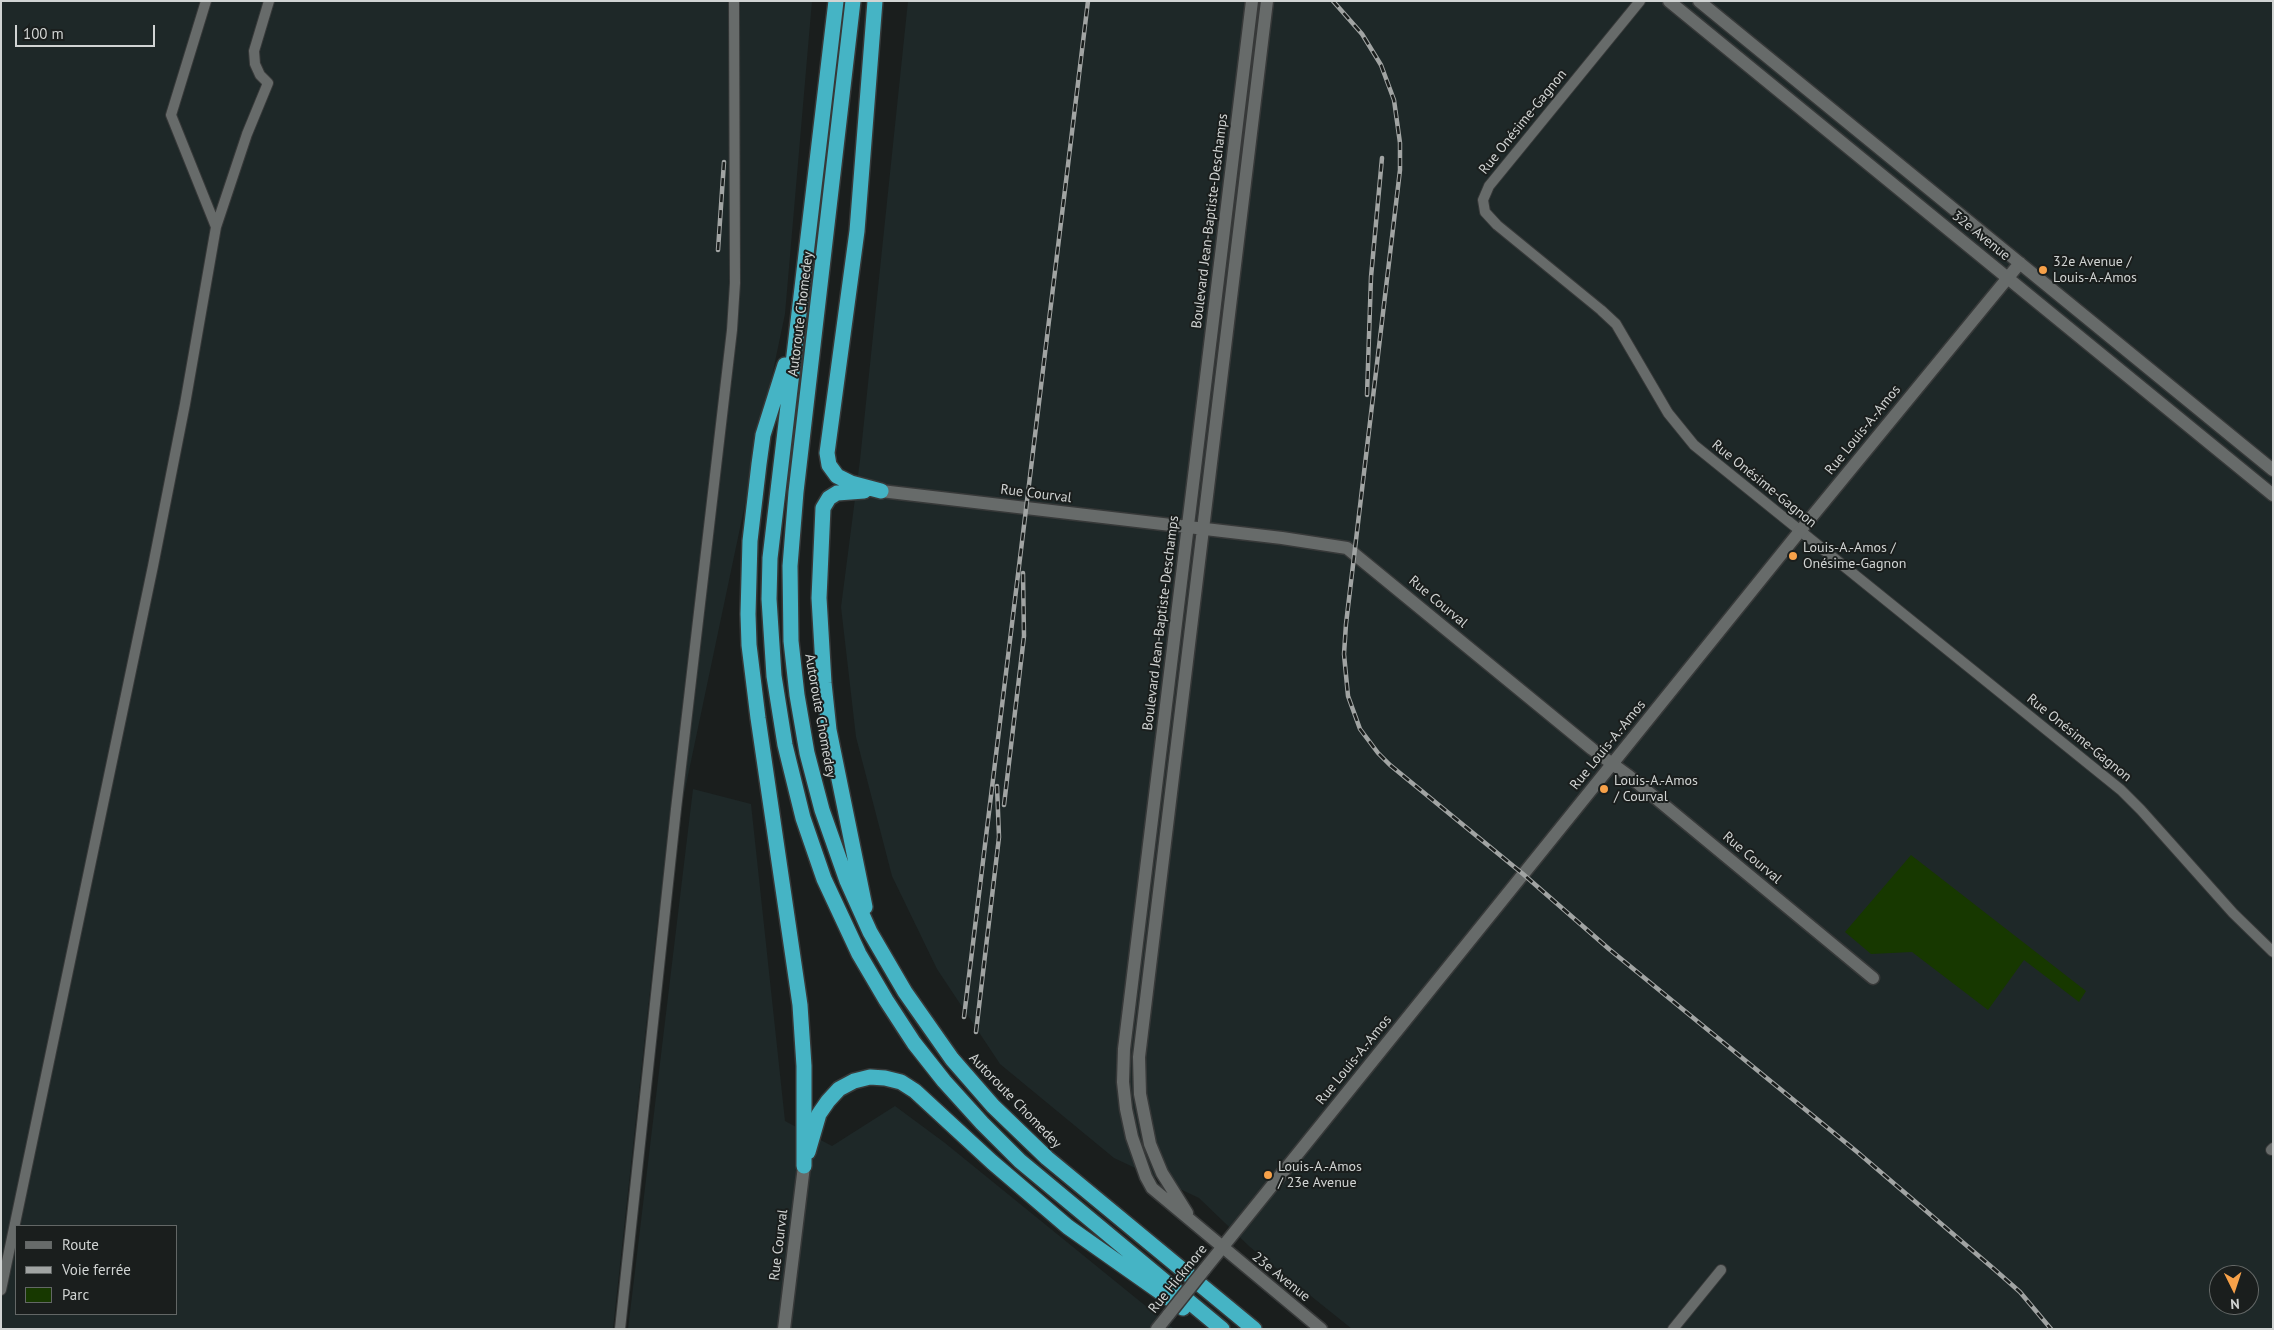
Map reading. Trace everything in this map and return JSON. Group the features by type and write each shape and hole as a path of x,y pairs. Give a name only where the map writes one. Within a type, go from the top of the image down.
{"highway":[{"name":"Autoroute Chomedey","path":"836,1 771,540 769,599 777,701 789,766 809,837 833,901 859,954 914,1043 954,1093 995,1137 1036,1174 1222,1329"},
{"name":"Autoroute Chomedey","path":"853,1 796,492 790,566 790,606 797,695 811,772 834,848 870,932 895,976 930,1030 958,1066 998,1111 1047,1158 1254,1329"},
{"path":"876,1 857,232 827,454 829,465 837,476 881,491"},
{"path":"796,332 763,435 750,541 748,614 749,645 758,718 800,1005 804,1076 804,1166"},
{"path":"870,932 838,782 829,730 820,642 819,560 821,514 827,500 840,492 881,491"},
{"path":"804,1166 819,1114 833,1095 847,1084 862,1079 878,1077 894,1080 915,1091 1009,1176 1082,1238 1213,1329"}],"street":[{"path":"206,1 171,115 216,227"},
{"path":"1,1290 165,508 216,227 247,134 268,83 260,75 255,64 254,50 269,1"},
{"path":"620,1329 676,809 732,330 735,283 734,1"},
{"name":"Boulevard Jean-Baptiste-Deschamps","path":"1222,1248 1156,1192 1146,1177 1129,1125 1124,1101 1123,1070 1252,1"},
{"name":"Boulevard Jean-Baptiste-Deschamps","path":"1195,1224 1167,1183 1150,1144 1142,1107 1139,1069 1221,370 1267,1"},
{"name":"Rue Onésime-Gagnon","path":"1640,1 1489,186 1483,200 1483,208 1493,220 1616,324 1668,413 1688,439 2121,790 2142,810 2233,913 2273,952"},
{"name":"32e Avenue","path":"1669,1 2273,495"},
{"name":"32e Avenue","path":"1699,1 2273,470"},
{"name":"Rue Louis-A.-Amos","path":"1222,1248 1800,531 2020,263"},
{"path":"1207,368 1221,370"},
{"name":"Rue Courval","path":"881,491 1336,544 1354,552 1873,978"},
{"name":"Rue Courval","path":"784,1329 804,1166"},
{"name":"Rue Hickmore","path":"1157,1329 1222,1248"},
{"name":"23e Avenue","path":"1222,1248 1321,1329"},
{"path":"1673,1329 1721,1270"}],"shaded area":[{"path":"1,1 812,1 785,314 658,918 613,1329 1,1329"},
{"path":"908,1 2273,1 2273,1329 1352,1329 1250,1247 1199,1198 1114,1158 1000,1064 937,969 892,876 856,737 841,607 860,460"},
{"path":"693,789 751,804 785,1121 832,1146 895,1106 945,1143 1174,1329 628,1329"}],"green space":[{"path":"1911,855 2086,991 2079,1002 2024,960 1988,1010 1912,952 1871,954 1845,932"}],"railway":[{"path":"964,1017 1088,1"},
{"path":"1333,1 1362,34 1381,65 1394,100 1400,143 1400,170 1346,624 1344,654 1348,696 1360,729 1378,753 1390,765 1523,874 1609,949 1856,1151 1994,1269 2020,1292 2051,1329"},
{"path":"1367,395 1371,277 1382,158"},
{"path":"718,250 724,162"},
{"path":"1004,805 1024,636 1023,573"},
{"path":"976,1032 999,837 997,786"}],"place":[{"name":"32e Avenue / Louis-A.-Amos","path":"2043,270"},
{"name":"Louis-A.-Amos / Onésime-Gagnon","path":"1793,556"},
{"name":"Louis-A.-Amos / Courval","path":"1604,789"},
{"name":"Louis-A.-Amos / 23e Avenue","path":"1268,1175"}]}
